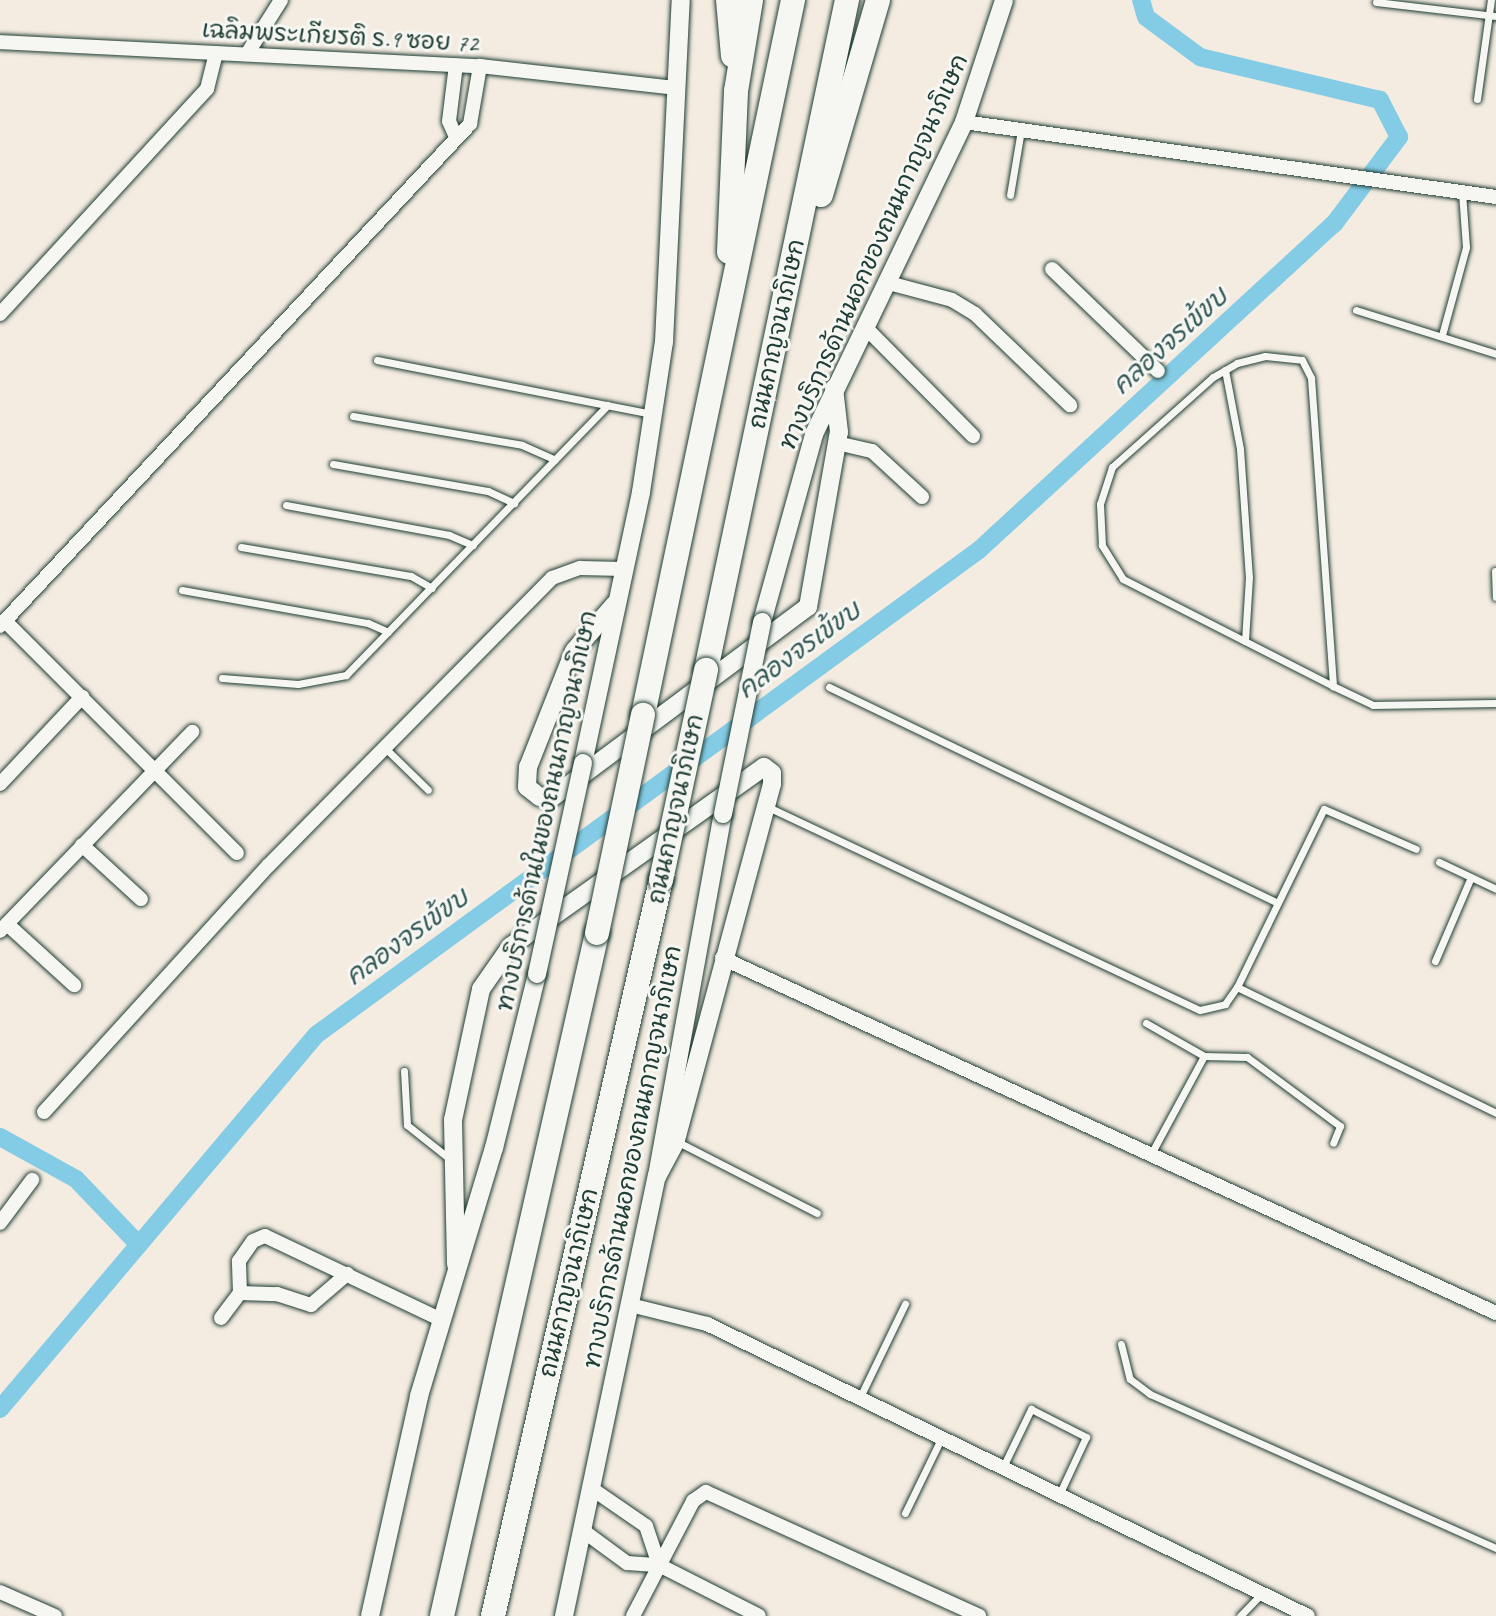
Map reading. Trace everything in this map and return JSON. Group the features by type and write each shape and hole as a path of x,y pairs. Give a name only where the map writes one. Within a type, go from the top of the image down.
{"highway":[{"path":"728,0 736,91"},
{"path":"726,330 736,91 750,0"},
{"name":"ถนนกาญจนาภิเษก","path":"442,1616 597,933 726,330 793,0"},
{"name":"ถนนกาญจนาภิเษก","path":"493,1616 661,880 847,0"},
{"path":"789,275 813,224 878,0"}],"main road":[{"name":"ทางบริการด้านในของถนนกาญจนาภิเษก","path":"370,1616 440,1319 494,1148 537,974 655,414 670,271 681,0"},
{"name":"ทางบริการด้านนอกของถนนกาญจนาภิเษก","path":"564,1616 657,1176 723,814 762,622 786,521 834,388 964,122 1004,0"},
{"path":"615,604 574,651 528,767 527,787 540,798 550,799 808,607 837,443 834,388"},
{"path":"456,1264 451,1160 453,1120 481,989 511,946 757,767 772,773 766,806 722,958 675,1141 657,1176"}],"street":[{"path":"247,54 281,0"},
{"name":"เฉลิมพระเกียรติ ร.9 ซอย 72","path":"0,42 480,66 676,88"},
{"path":"0,314 207,89 216,53"},
{"path":"456,65 450,121 456,136"},
{"path":"237,853 82,697 2,623 456,136 470,124 480,66"},
{"path":"964,122 1496,197"},
{"path":"1052,269 1158,371"},
{"path":"885,282 952,300 975,314 1070,405"},
{"path":"864,326 973,436"},
{"path":"837,443 872,451 922,497"},
{"path":"44,1112 134,1007 552,578 580,568 623,569"},
{"path":"0,784 82,697"},
{"path":"74,985 3,927 192,732"},
{"path":"82,845 141,899"},
{"path":"722,958 1496,1313"},
{"path":"0,1223 32,1180"},
{"path":"221,1318 240,1293 239,1262 253,1241 265,1236 440,1319"},
{"path":"240,1293 277,1294 311,1305 321,1303 347,1274"},
{"path":"630,1305 706,1324 1001,1471 1308,1616"},
{"path":"591,1488 646,1526 659,1565"},
{"path":"633,1616 693,1501 706,1492 979,1616"},
{"path":"582,1530 627,1563 659,1565 759,1616"},
{"path":"0,1592 31,1610 55,1616"}],"lane":[{"path":"1477,99 1492,16 1491,0"},
{"path":"1376,2 1492,16"},
{"path":"1010,195 1021,130"},
{"path":"1442,335 1466,247 1462,192"},
{"path":"1356,310 1442,335 1496,354"},
{"path":"1333,686 1311,378 1302,360 1286,356 1265,356 1225,370 1112,467 1100,504 1102,545 1123,579 1333,686 1373,705 1496,703"},
{"path":"377,360 655,414"},
{"path":"1225,370 1240,449 1249,577 1245,641"},
{"path":"222,678 323,682 346,675 608,405"},
{"path":"353,416 522,445 555,460"},
{"path":"333,464 488,491 514,503"},
{"path":"286,505 449,535 473,545"},
{"path":"241,547 411,576 432,588"},
{"path":"1495,571 1496,597"},
{"path":"182,590 368,622 388,632"},
{"path":"830,687 1276,902"},
{"path":"385,748 428,790"},
{"path":"766,806 1200,1010 1225,1004 1237,987 1276,902 1324,809 1416,849"},
{"path":"1439,862 1496,889"},
{"path":"1435,961 1471,877"},
{"path":"1237,987 1496,1113"},
{"path":"1146,1023 1203,1056 1247,1057 1340,1126 1333,1143"},
{"path":"1150,1154 1203,1056"},
{"path":"404,1071 407,1125 451,1160"},
{"path":"675,1141 817,1213"},
{"path":"858,1401 905,1304"},
{"path":"1121,1344 1130,1379 1150,1394 1496,1548"},
{"path":"1001,1471 1031,1409 1086,1437 1058,1498"},
{"path":"905,1513 940,1441"},
{"path":"1240,1616 1261,1594"}],"waterway":[{"name":"คลองจรเข้ขบ","path":"0,1409 316,1035 979,550 1334,224 1399,137 1380,100 1200,57 1146,17 1141,0"},
{"path":"0,1137 76,1179 139,1245"}]}
